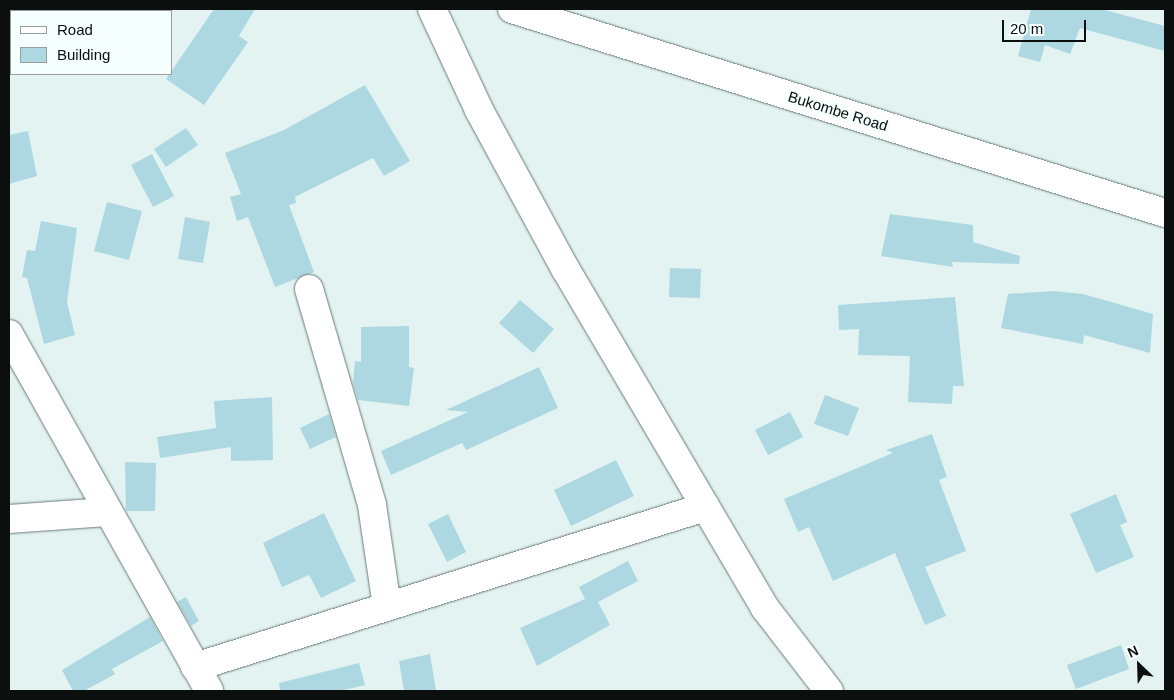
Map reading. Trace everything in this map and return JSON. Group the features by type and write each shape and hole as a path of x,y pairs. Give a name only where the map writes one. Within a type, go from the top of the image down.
{"street":[{"path":"432,9 479,110 561,262 764,608 829,691"},
{"name":"Bukombe Road","path":"512,9 1165,212"},
{"path":"309,289 372,505 387,606"},
{"path":"9,334 107,512 209,691"},
{"path":"195,667 704,507"},
{"path":"9,519 107,512"}],"building":[{"path":"214,9 255,9 239,36 248,42 204,105 166,79 169,75 172,75 172,70"},
{"path":"1031,9 1101,9 1165,26 1165,51 1080,28 1070,54 1045,45 1040,62 1018,56"},
{"path":"365,85 410,161 384,176 373,158 295,197 296,203 289,205 314,272 275,287 248,217 237,221 230,197 241,194 225,153 284,130"},
{"path":"186,128 198,145 166,167 154,149"},
{"path":"28,131 37,176 9,184 9,135"},
{"path":"152,154 174,196 153,207 131,165"},
{"path":"107,202 142,211 129,260 94,251"},
{"path":"890,214 973,225 973,242 1020,256 1019,264 952,262 953,267 881,256"},
{"path":"185,217 210,222 203,263 178,259"},
{"path":"41,221 77,228 67,302 75,335 44,344 27,278 22,277 27,250 35,251"},
{"path":"670,268 701,269 700,298 669,297"},
{"path":"1054,291 1083,294 1153,314 1150,353 1084,335 1083,344 1001,328 1008,294"},
{"path":"955,297 964,386 953,386 952,404 908,402 910,356 858,355 859,329 839,330 838,305"},
{"path":"520,300 554,329 533,353 499,323"},
{"path":"409,326 409,367 414,368 409,406 358,400 353,383 355,361 361,362 361,327"},
{"path":"539,367 558,408 466,450 462,443 391,475 381,451 468,412 446,410"},
{"path":"825,395 859,408 848,436 814,424"},
{"path":"272,397 273,460 231,461 231,447 160,458 157,437 216,428 214,401"},
{"path":"790,412 803,437 768,455 755,430"},
{"path":"329,414 336,437 310,449 300,428"},
{"path":"932,434 947,477 939,480 966,551 925,567 946,616 925,625 895,553 833,581 809,527 798,532 784,499 893,453 886,450"},
{"path":"616,460 634,496 571,526 554,490"},
{"path":"125,462 156,463 155,511 126,511"},
{"path":"1116,494 1127,522 1120,525 1134,557 1096,573 1070,514"},
{"path":"324,513 356,581 321,598 309,575 282,587 263,543"},
{"path":"448,514 466,552 447,562 428,524"},
{"path":"628,561 638,581 598,602 610,625 537,666 520,628 585,599 579,587"},
{"path":"186,597 199,621 191,626 177,602"},
{"path":"150,617 163,641 112,669 115,674 84,691 73,691 62,670"},
{"path":"1121,645 1129,669 1076,689 1067,665"},
{"path":"430,654 436,691 404,691 399,661"},
{"path":"359,663 365,685 340,691 280,691 279,683"}]}
